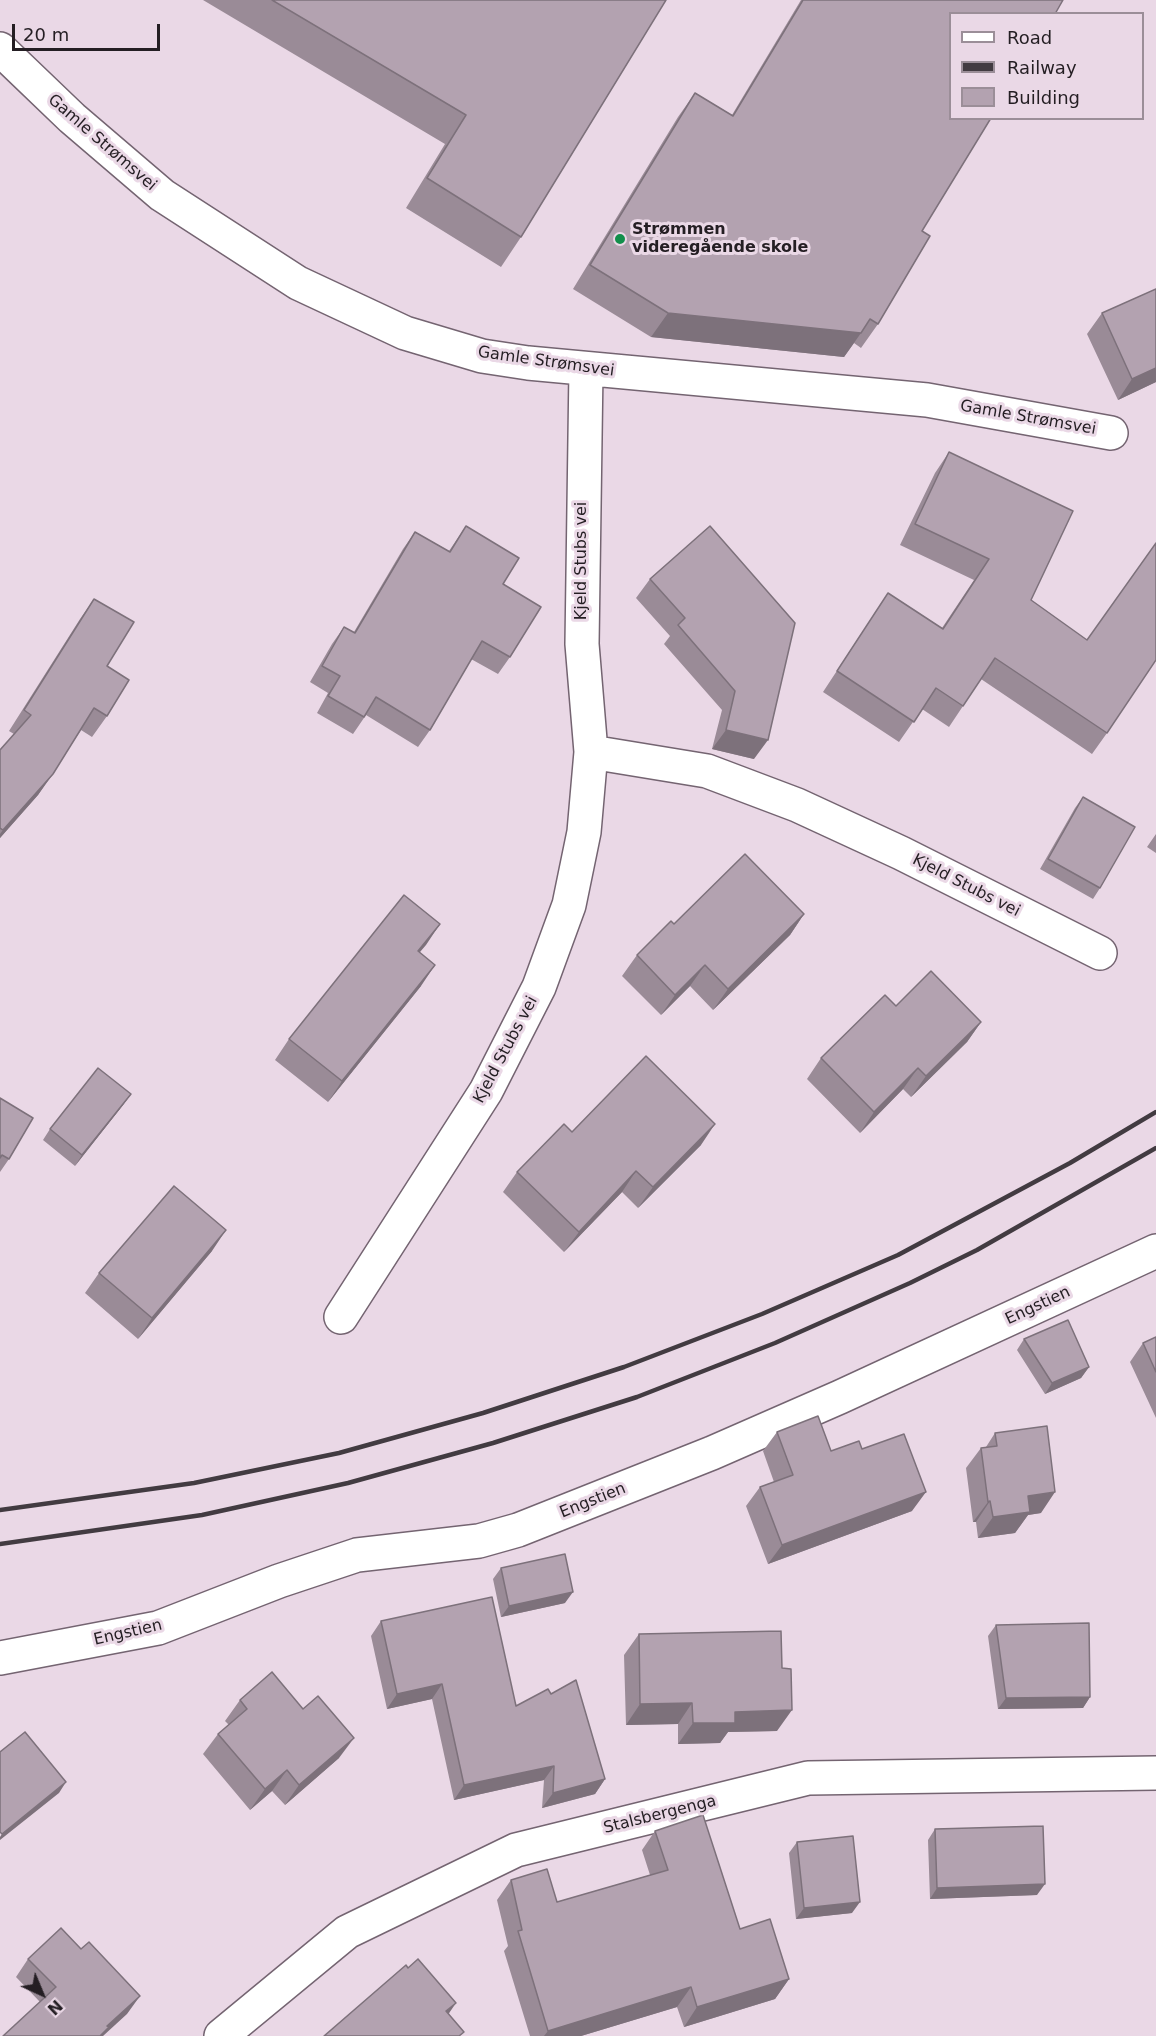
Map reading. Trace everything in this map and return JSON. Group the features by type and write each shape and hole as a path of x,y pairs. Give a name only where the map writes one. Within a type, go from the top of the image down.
{"street":[{"name":"Gamle Strømsvei","path":"0,49 72,118 162,195 298,283 405,333 482,356 586,369 927,400 1111,433"},
{"name":"Kjeld Stubs vei","path":"341,1317 486,1091 539,987 569,905 584,832 591,752 582,644 586,369"},
{"name":"Kjeld Stubs vei","path":"591,752 706,771 797,805 901,853 1100,953"},
{"name":"Engstien","path":"0,1658 158,1628 279,1581 357,1555 479,1541 518,1530 712,1453 819,1407 1156,1251"},
{"name":"Stalsbergenga","path":"221,2036 347,1932 516,1850 808,1778 1156,1773"}],"building":[{"path":"272,0 666,0 521,237 427,178 466,115"},
{"path":"803,0 1063,0 1056,12 949,12 949,120 990,120 922,231 930,236 878,324 870,319 861,333 668,313 590,265 695,93 733,116"},
{"path":"1156,289 1156,368 1132,379 1102,313"},
{"path":"949,452 1073,511 1031,600 1087,640 1156,543 1156,660 1107,733 995,658 963,706 936,688 914,722 837,671 888,593 943,629 989,559 915,524"},
{"path":"466,526 519,558 503,584 541,607 510,657 482,641 430,730 376,697 364,717 328,696 340,676 322,666 344,627 355,633 415,532 450,552"},
{"path":"710,526 795,623 768,740 726,730 735,691 678,625 685,618 650,579"},
{"path":"94,599 134,622 107,666 129,680 107,716 94,708 53,774 3,830 0,828 0,750 31,715 24,710"},
{"path":"1083,797 1135,827 1100,888 1048,859"},
{"path":"745,854 804,914 728,989 705,965 675,995 637,955 671,921 674,924"},
{"path":"404,895 440,924 418,951 435,965 342,1081 289,1039"},
{"path":"931,971 981,1022 926,1076 918,1068 874,1112 821,1058 885,995 896,1006"},
{"path":"646,1056 715,1124 653,1187 636,1171 579,1232 517,1172 564,1124 572,1132"},
{"path":"98,1068 131,1094 82,1155 50,1129"},
{"path":"0,1098 33,1118 9,1159 2,1155 0,1158"},
{"path":"174,1186 226,1230 152,1318 99,1273"},
{"path":"1068,1320 1089,1367 1052,1383 1024,1339"},
{"path":"1156,1337 1156,1372 1143,1343"},
{"path":"818,1416 831,1451 859,1441 862,1449 904,1434 926,1492 782,1545 760,1487 793,1475 777,1432"},
{"path":"1047,1426 1055,1492 1028,1496 1030,1512 993,1517 990,1501 988,1502 981,1448 997,1446 995,1433"},
{"path":"565,1554 573,1592 509,1606 501,1568"},
{"path":"492,1597 516,1706 548,1689 551,1694 576,1680 605,1779 553,1793 554,1766 464,1785 442,1684 397,1694 381,1621"},
{"path":"1089,1623 1090,1697 1006,1698 996,1625"},
{"path":"781,1631 782,1668 791,1669 792,1710 735,1712 735,1723 693,1723 692,1703 640,1704 639,1634"},
{"path":"272,1672 303,1709 318,1696 354,1738 299,1785 287,1770 265,1789 218,1734 247,1709 240,1700"},
{"path":"25,1732 66,1782 2,1834 0,1832 0,1752"},
{"path":"703,1815 740,1929 770,1919 789,1979 697,2007 691,1987 548,2031 518,1931 522,1930 511,1880 547,1869 557,1902 668,1870 655,1831"},
{"path":"1043,1826 1045,1884 937,1888 935,1829"},
{"path":"853,1836 860,1902 804,1908 797,1842"},
{"path":"61,1928 81,1949 89,1942 140,1996 107,2026 109,2027 100,2036 3,2036 56,1987 28,1959"},
{"path":"418,1959 456,2003 446,2011 464,2032 459,2036 324,2036 406,1965 408,1968"}],"railway":[{"path":"0,1510 194,1483 339,1453 483,1413 624,1367 762,1314 898,1255 1070,1163 1156,1112"},
{"path":"0,1544 202,1515 348,1483 493,1443 637,1397 775,1343 910,1283 977,1250 1156,1148"}],"place":[{"name":"Strømmen videregående skole","path":"620,239"}]}
